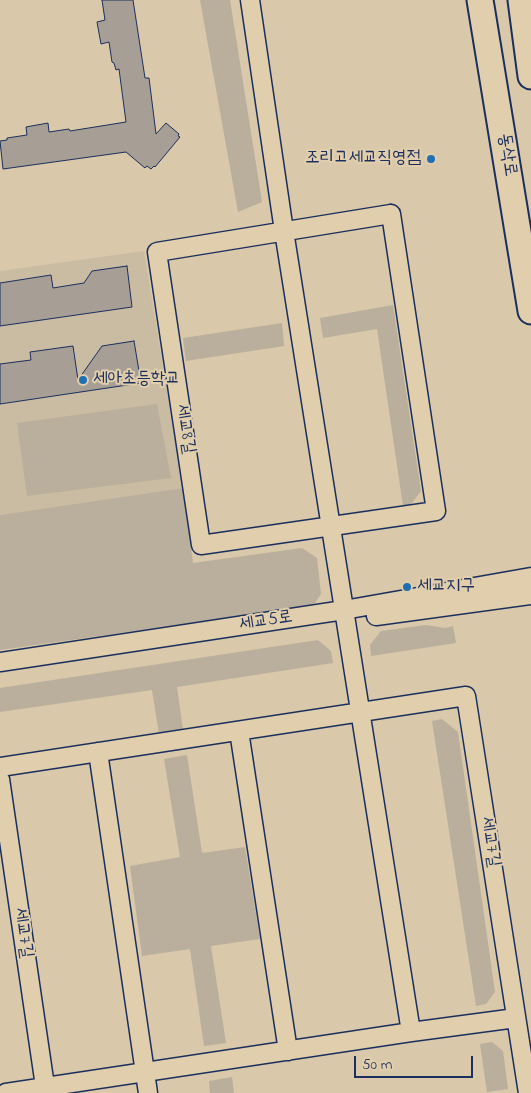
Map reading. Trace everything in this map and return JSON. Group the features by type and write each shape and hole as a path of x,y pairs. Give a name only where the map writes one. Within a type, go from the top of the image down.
{"main road":[{"name":"동삭로","path":"480,0 528,268 531,311"},
{"path":"521,0 531,76"}],"street":[{"path":"250,0 284,231 411,1032"},
{"name":"세교8길","path":"391,214 436,511 331,525 201,544 157,252 391,214"},
{"name":"세교5로","path":"0,674 345,615 531,577"},
{"name":"세교5로","path":"0,662 345,615 531,595"},
{"name":"세교7길","path":"0,767 466,696 528,1093"},
{"path":"240,731 288,1051"},
{"path":"98,752 148,1093"},
{"name":"세교7길","path":"0,779 45,1091"},
{"path":"6,1093 45,1091 145,1072 516,1018"}],"shaded area":[{"path":"200,0 230,0 262,202 238,212"},
{"name":"세아초등학교","path":"144,251 183,488 0,515 0,271"},
{"path":"393,305 421,491 411,504 403,506 377,329 323,338 320,318"},
{"path":"282,323 284,346 186,361 183,338"},
{"path":"157,404 171,478 27,496 17,423"},
{"path":"183,488 193,563 302,548 317,558 321,594 313,606 0,650 0,515"},
{"path":"426,625 445,628 453,626 456,643 371,656 370,645 381,631"},
{"path":"318,640 331,651 333,663 177,687 183,730 159,734 152,690 0,712 0,688"},
{"path":"442,719 458,732 495,992 486,1004 476,1006 432,721"},
{"path":"187,755 202,853 245,847 260,939 211,946 226,1043 204,1046 190,949 142,956 130,866 180,857 164,759"},
{"path":"492,1042 503,1051 508,1089 487,1092 480,1044"},
{"path":"232,1077 234,1093 210,1093 209,1081"}],"building":[{"path":"102,0 133,0 145,78 149,78 156,134 166,123 180,137 155,167 151,169 147,166 145,168 126,152 3,169 0,141 27,135 26,127 48,123 49,132 69,129 70,131 126,122 119,69 116,70 112,62 109,42 101,44 97,22 105,20"},
{"path":"127,266 132,307 0,326 0,283 51,275 53,288 84,283 92,271"},
{"path":"134,341 141,383 0,404 0,364 31,360 30,352 73,346 78,380 102,346"}],"place":[{"name":"조리고세교직영점","path":"431,159"},
{"name":"세아초등학교","path":"83,380"},
{"name":"세교지구","path":"407,587"}]}
